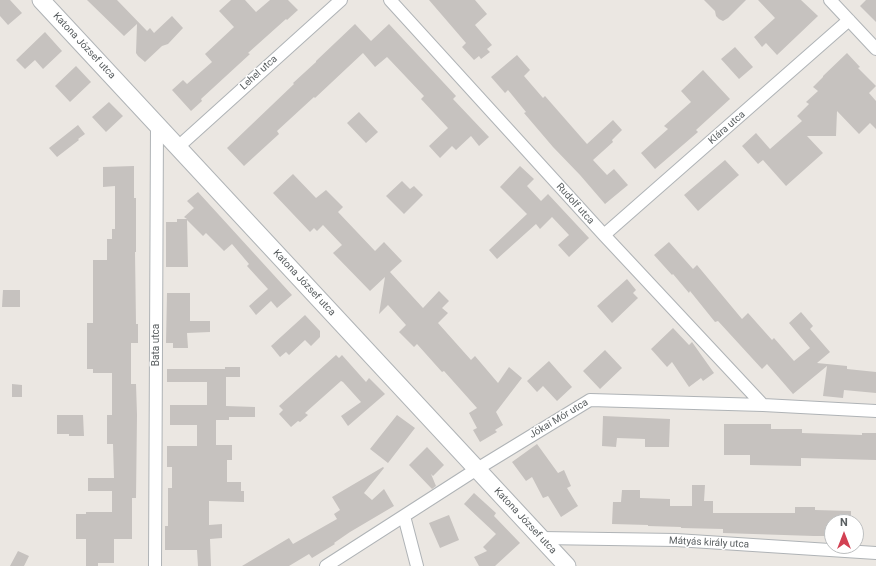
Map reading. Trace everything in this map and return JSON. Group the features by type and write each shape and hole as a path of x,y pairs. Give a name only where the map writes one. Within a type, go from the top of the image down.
{"main road":[{"name":"Katona József utca","path":"42,0 567,566"}],"street":[{"name":"Lehel utca","path":"178,147 341,0"},
{"name":"Rudolf utca","path":"390,0 604,235 763,405"},
{"path":"830,0 876,49"},
{"name":"Klára utca","path":"604,235 850,20"},
{"name":"Bata utca","path":"155,566 157,125"},
{"name":"Jókai Mór utca","path":"326,566 477,469 590,400 763,405 876,411"},
{"path":"404,516 417,566"},
{"name":"Mátyás király utca","path":"541,538 676,540 876,553"}],"building":[{"path":"0,0 10,0 22,13 8,25 0,16"},
{"path":"87,0 117,0 147,31 150,28 154,33 172,16 183,28 168,44 162,46 145,62 136,53 137,24 124,36"},
{"path":"231,0 245,0 256,12 270,0 288,0 298,10 248,53 250,54 201,99 202,101 191,111 172,90 183,80 187,84 212,62 205,54 234,27 219,11"},
{"path":"429,0 475,0 487,14 475,25 492,45 487,49 490,52 481,59 479,56 474,60 462,47 466,43"},
{"path":"704,0 746,0 723,21 716,16 715,11"},
{"path":"758,0 801,0 818,16 777,55 766,43 762,47 754,37 775,18"},
{"path":"866,0 876,0 876,22 860,6"},
{"path":"355,24 371,41 389,24 456,96 453,99 489,137 479,146 471,136 456,150 452,146 440,158 429,146 448,128 421,99 424,96 387,57 375,67 363,53 277,131 279,134 244,166 227,148"},
{"path":"45,32 62,51 43,69 35,60 25,69 16,60"},
{"path":"735,47 753,67 739,79 721,59"},
{"path":"847,53 860,67 858,68 876,86 869,93 876,101 876,129 870,123 859,134 837,111 836,136 807,136 823,153 786,186 763,160 758,164 742,146 756,133 770,149 802,121 797,116 809,104 806,102 818,91 813,87"},
{"path":"517,55 530,70 524,76 543,98 545,96 587,144 613,120 622,130 612,140 613,142 593,160 607,175 614,169 628,185 605,204 524,113 526,112 508,90 505,93 491,77"},
{"path":"76,66 91,82 70,102 55,86"},
{"path":"703,70 730,99 696,130 698,132 655,169 641,153 668,129 664,126 691,102 681,91"},
{"path":"109,102 123,116 106,132 92,117"},
{"path":"359,112 378,132 366,143 347,123"},
{"path":"78,125 85,134 57,157 49,148"},
{"path":"725,160 739,175 698,211 684,195"},
{"path":"134,166 134,198 136,198 136,324 138,324 138,343 131,343 131,384 136,384 137,415 136,498 132,498 132,539 114,539 114,563 98,563 98,566 86,566 86,539 76,539 76,514 86,514 86,512 112,512 112,491 88,491 88,478 114,478 113,444 107,444 107,415 112,415 112,373 93,373 93,369 87,369 87,323 93,323 93,260 107,260 107,239 112,239 112,229 115,229 115,186 103,187 103,167"},
{"path":"520,166 534,179 527,186 541,201 548,194 589,238 569,257 558,245 569,235 552,217 540,229 536,224 497,259 489,250 527,214 500,187"},
{"path":"293,174 316,198 326,190 343,207 338,212 375,251 384,242 402,261 390,272 423,308 439,291 449,301 442,308 448,313 438,323 471,360 475,356 498,383 509,367 522,378 496,412 503,425 495,430 497,432 480,442 473,430 477,428 469,413 477,408 444,371 442,372 417,344 414,347 399,332 406,325 388,305 379,314 385,277 370,291 333,253 342,245 323,225 317,231 314,228 310,232 273,193"},
{"path":"402,181 410,189 414,186 423,195 404,214 386,196"},
{"path":"198,192 292,295 277,308 271,301 256,315 249,306 268,289 247,266 249,264 232,244 224,251 206,233 203,236 187,220 188,267 166,267 166,222 177,222 177,219 187,219 184,217 194,208 187,201"},
{"path":"669,242 693,269 697,265 742,319 748,313 772,340 774,338 794,361 810,348 789,323 801,312 813,326 810,329 830,352 817,363 847,366 847,369 876,372 876,393 844,390 843,398 823,396 827,366 793,394 767,364 762,369 718,321 715,322 690,291 689,293 654,255"},
{"path":"627,279 636,290 633,293 638,298 612,323 597,306"},
{"path":"3,290 20,290 20,307 2,307"},
{"path":"167,293 190,293 190,321 210,321 210,332 187,333 188,348 173,348 173,343 166,343"},
{"path":"305,315 320,331 320,337 311,346 305,340 289,355 286,352 280,357 271,346"},
{"path":"673,328 689,345 692,342 714,373 703,381 701,378 689,387 672,362 667,367 651,349"},
{"path":"605,350 622,368 600,389 583,371"},
{"path":"336,355 339,358 342,355 366,382 369,378 385,394 348,426 341,416 361,402 341,381 305,413 308,415 291,427 279,414 283,410 279,406"},
{"path":"549,361 572,387 557,401 543,386 537,392 527,381"},
{"path":"225,367 240,367 240,377 226,377 226,406 255,407 255,417 229,417 229,420 216,420 216,445 232,445 232,460 227,460 227,482 241,482 241,491 244,491 244,502 209,501 209,525 222,524 222,538 210,539 211,566 198,566 197,550 165,550 165,526 168,526 168,488 172,488 172,467 167,467 167,446 197,446 197,425 170,425 170,405 207,405 207,382 167,382 167,369 225,369"},
{"path":"12,384 22,385 22,397 12,397"},
{"path":"57,415 83,415 84,436 57,434"},
{"path":"397,415 415,428 388,463 370,449"},
{"path":"603,416 670,419 669,447 645,447 645,439 617,438 616,447 602,446"},
{"path":"724,424 771,424 771,429 802,429 802,433 862,435 862,433 876,433 876,460 801,458 801,466 750,465 750,455 724,455"},
{"path":"537,444 558,473 564,470 571,486 567,488 578,506 561,517 548,496 543,498 532,477 526,481 512,462"},
{"path":"427,447 444,465 433,476 431,474 436,486 432,489 409,465"},
{"path":"383,467 384,468 364,493 372,500 384,489 394,506 350,532 334,543 335,544 312,558 309,554 289,566 242,566 289,538 293,544 337,519 334,514 340,510 332,497"},
{"path":"692,485 705,485 704,501 713,501 713,513 795,513 795,507 815,507 815,510 851,511 851,514 824,514 824,536 723,533 723,529 612,524 613,502 621,502 622,490 640,490 640,498 670,499 670,506 692,506"},
{"path":"474,493 496,513 494,516 520,543 495,566 479,566 474,557 487,551 483,547 496,534 464,504"},
{"path":"449,515 459,540 440,548 429,523"},
{"path":"18,551 29,556 24,566 10,566"}]}
